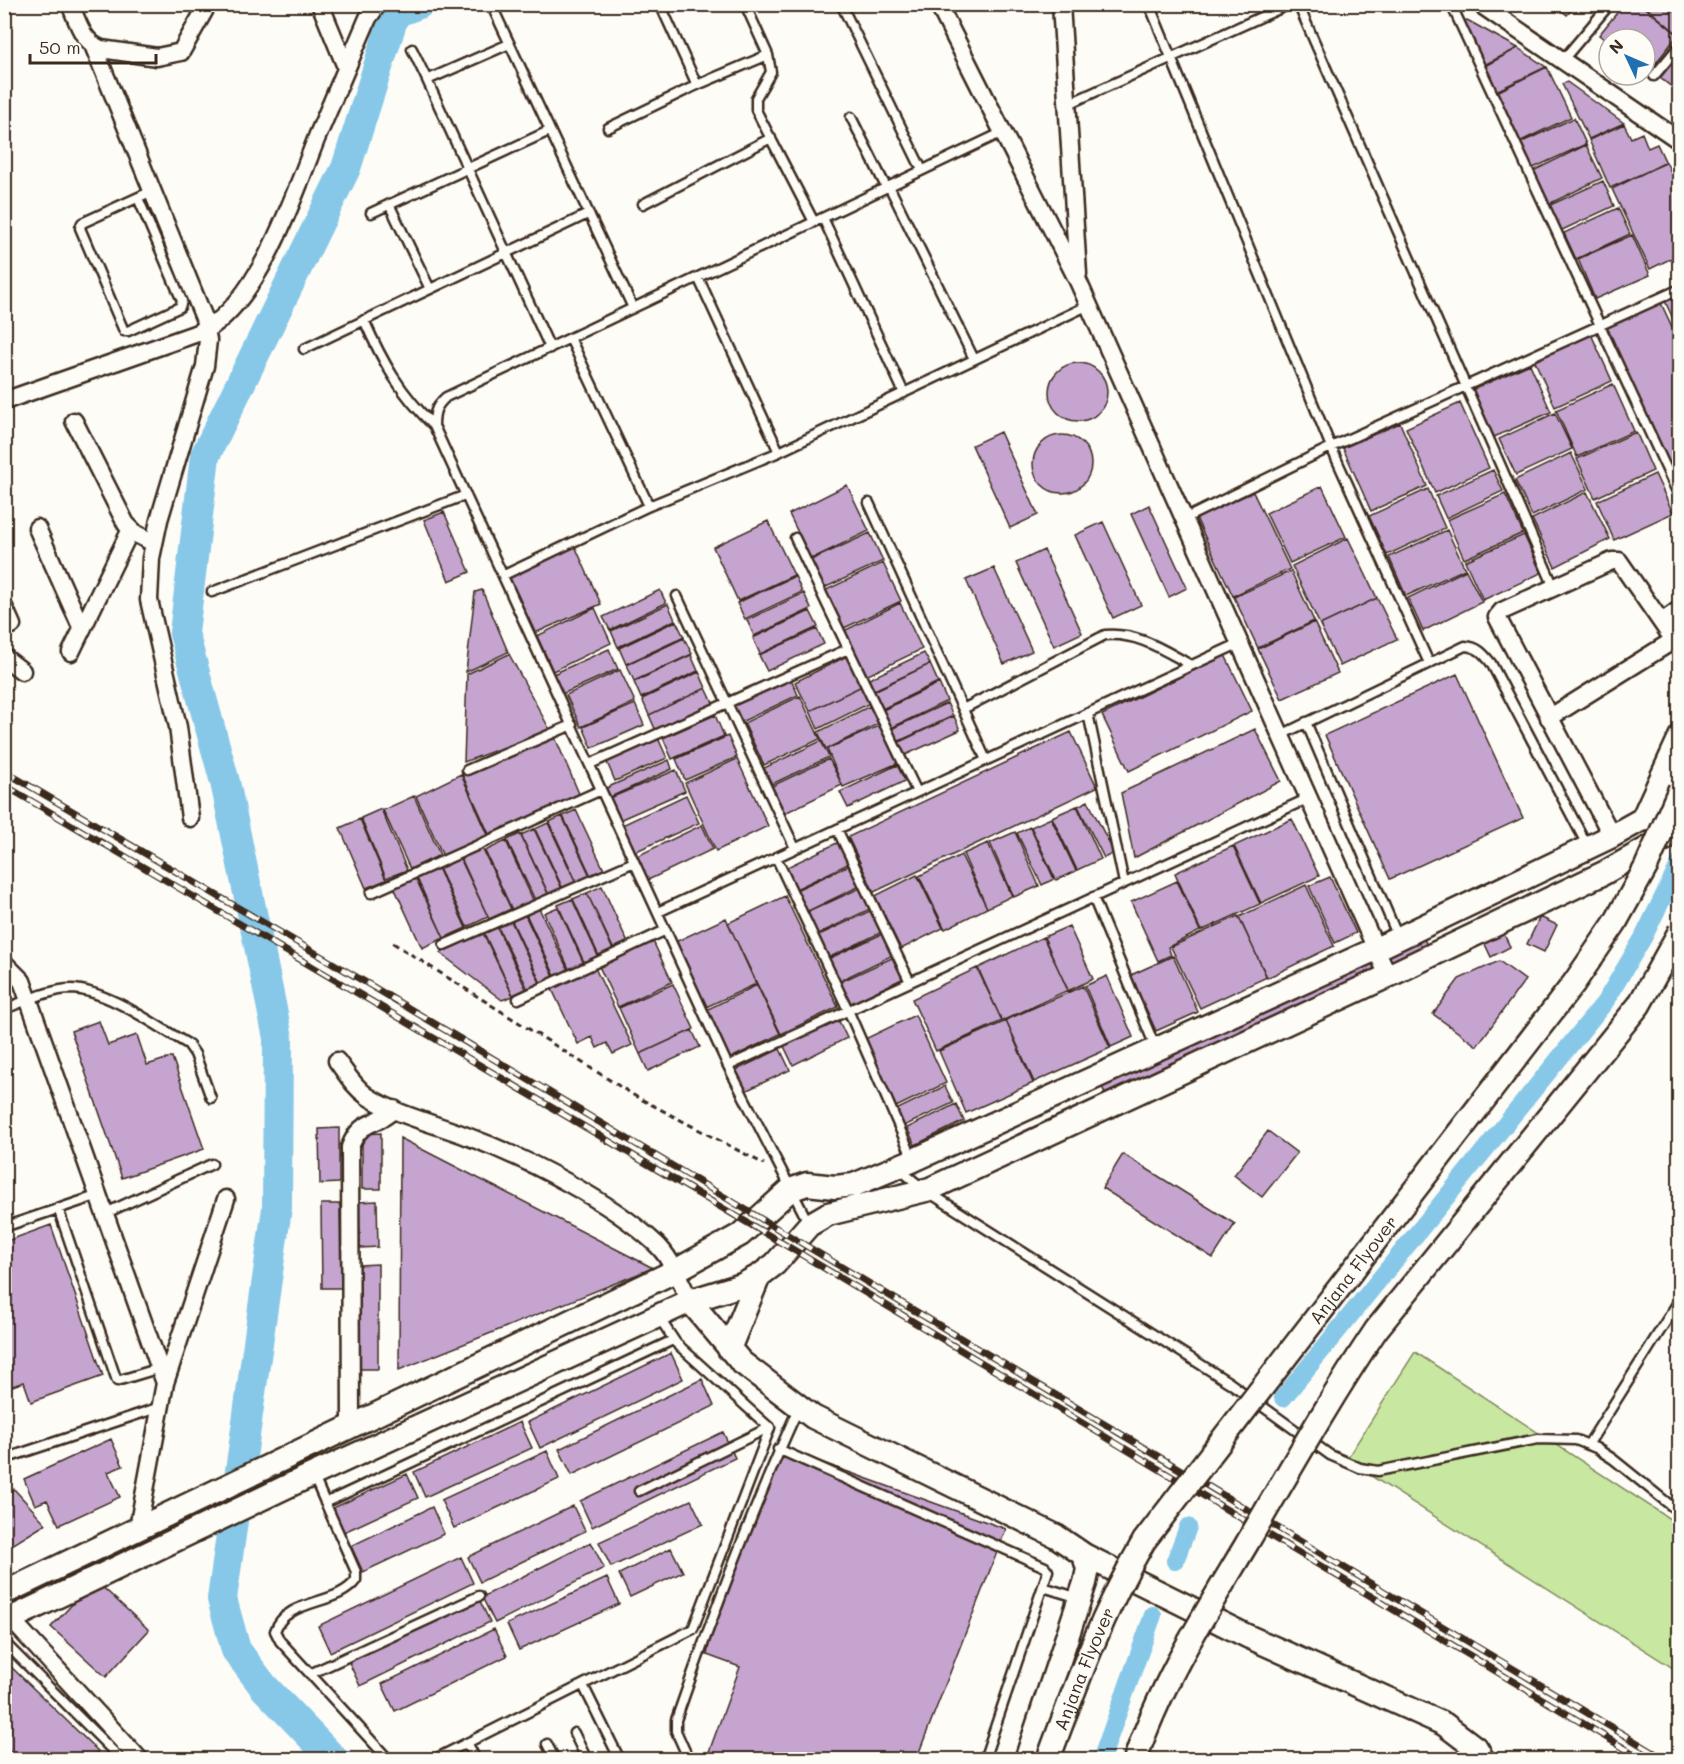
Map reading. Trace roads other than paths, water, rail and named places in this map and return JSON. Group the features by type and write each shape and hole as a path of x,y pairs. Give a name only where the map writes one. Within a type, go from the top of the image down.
{"main road":[{"path":"1625,861 1680,737"},
{"name":"Anjana Flyover","path":"1048,1760 1095,1635 1116,1588 1144,1541 1574,983 1615,923 1646,867 1680,789"},
{"path":"4,1593 675,1271 740,1235 786,1182 836,1187 854,1185 1399,938 1612,836 1680,798"},
{"path":"8,1621 313,1474 690,1301 742,1285 775,1264 809,1225 828,1214 925,1190 1388,976 1625,861 1680,830"},
{"path":"1135,1760 1147,1725 1189,1642 1350,1368 1376,1330 1640,1005 1680,932"},
{"path":"729,1349 759,1275"},
{"path":"690,1301 729,1349 765,1382 836,1430 1071,1544 1084,1555 1247,1636 1444,1724 1477,1749 1483,1760"},
{"path":"1026,1760 1080,1598 1088,1569 1084,1555"}],"street":[{"path":"70,4 86,39 93,45 101,49 158,57 172,56 181,52 188,44 208,4"},
{"path":"320,4 346,67"},
{"path":"4,401 206,330 218,322 248,289 282,225 346,67 368,18 378,4"},
{"path":"938,4 1078,281 1388,976"},
{"path":"1061,4 1078,281"},
{"path":"1480,4 1678,142"},
{"path":"93,45 145,195 206,330 208,340 205,366 154,543 148,600 178,727 190,818"},
{"path":"74,421 131,529 154,543"},
{"path":"37,528 82,629"},
{"path":"71,652 131,529"},
{"path":"1549,718 1677,644 1619,561 1612,561 1554,587 1502,611 1497,617 1549,718 1612,836"},
{"path":"4,607 12,625"},
{"path":"1662,622 1680,609"},
{"path":"4,657 22,671"},
{"path":"4,963 22,981 163,1375"},
{"path":"337,1061 352,1083 366,1096 512,1153 603,1205 656,1243 675,1271 690,1301"},
{"path":"351,1426 350,1147 356,1132 369,1123 384,1119 394,1108"},
{"path":"144,1526 161,1407 163,1375 226,1199"},
{"path":"8,1621 140,1760"}],"lane":[{"path":"491,4 633,308"},
{"path":"660,4 697,85"},
{"path":"745,4 768,55 771,72 756,98 756,110 819,220 904,393"},
{"path":"841,4 922,170"},
{"path":"1149,4 1331,447 1430,663"},
{"path":"1066,105 1290,4"},
{"path":"1298,4 1554,587"},
{"path":"1451,4 1680,498"},
{"path":"1562,61 1610,4"},
{"path":"427,80 509,44"},
{"path":"1657,72 1680,45"},
{"path":"412,49 550,348"},
{"path":"608,129 697,85 768,55"},
{"path":"851,117 974,359"},
{"path":"371,213 549,131"},
{"path":"434,426 434,415 438,404 446,397 1001,132"},
{"path":"642,204 771,138"},
{"path":"145,195 182,301 180,307 128,332 124,331 80,228 82,223 145,195"},
{"path":"389,204 430,289"},
{"path":"304,349 588,214"},
{"path":"698,277 779,452"},
{"path":"1185,519 1331,447 1680,289"},
{"path":"504,575 649,506 779,452 1089,305"},
{"path":"364,320 394,381 410,403 434,426 728,1066 809,1225"},
{"path":"570,338 649,506"},
{"path":"212,592 466,495"},
{"path":"869,503 986,760"},
{"path":"795,538 917,792"},
{"path":"677,596 795,848"},
{"path":"963,709 1105,635 1120,634 1143,639 1191,665"},
{"path":"658,912 1240,643"},
{"path":"1281,735 1465,646 1481,651 1491,663 1588,847"},
{"path":"590,764 848,649"},
{"path":"1088,713 1124,883"},
{"path":"1306,722 1399,938"},
{"path":"467,770 572,725"},
{"path":"371,893 601,790"},
{"path":"728,1066 1309,798"},
{"path":"837,829 910,982"},
{"path":"776,857 848,1010 905,1163 925,1190 1230,1383 1330,1455 1342,1461 1378,1470 1538,1439 1560,1438 1588,1445 1613,1459 1680,1513"},
{"path":"444,945 634,862"},
{"path":"1093,897 1156,1049"},
{"path":"518,999 666,930"},
{"path":"4,1009 69,989 85,991 110,1000 188,1044 195,1054 211,1098"},
{"path":"106,1214 212,1164"},
{"path":"4,1227 99,1195"},
{"path":"58,1208 117,1381 163,1375"},
{"path":"1588,1445 1680,1299"},
{"path":"658,1316 673,1340 770,1427"},
{"path":"325,1503 673,1340"},
{"path":"689,1760 676,1731 676,1720 717,1603 778,1449 799,1406"},
{"path":"4,1459 161,1407"},
{"path":"639,1491 770,1427"},
{"path":"433,1760 693,1629 770,1427"},
{"path":"778,1449 1045,1567 1048,1571 984,1760"},
{"path":"313,1474 356,1572 356,1580 346,1589 288,1614 278,1623 275,1631 280,1641 389,1760"},
{"path":"1043,1587 1080,1598"},
{"path":"310,1674 479,1596"},
{"path":"4,1642 122,1760"},
{"path":"583,1685 620,1760"},
{"path":"574,1732 587,1760"},
{"path":"468,1744 476,1760"},
{"path":"547,1744 555,1760"}],"waterway":[{"path":"334,1760 264,1687 236,1650 222,1599 277,1208 278,1038 225,782 184,633 205,456 346,168 395,13 419,4"},
{"path":"1283,1398 1605,1002 1643,938 1680,863"},
{"path":"1175,1561 1188,1527"},
{"path":"1101,1760 1153,1615"}],"railway":[{"path":"4,771 365,982 1666,1760"},
{"path":"4,785 804,1256 1644,1760"}]}
